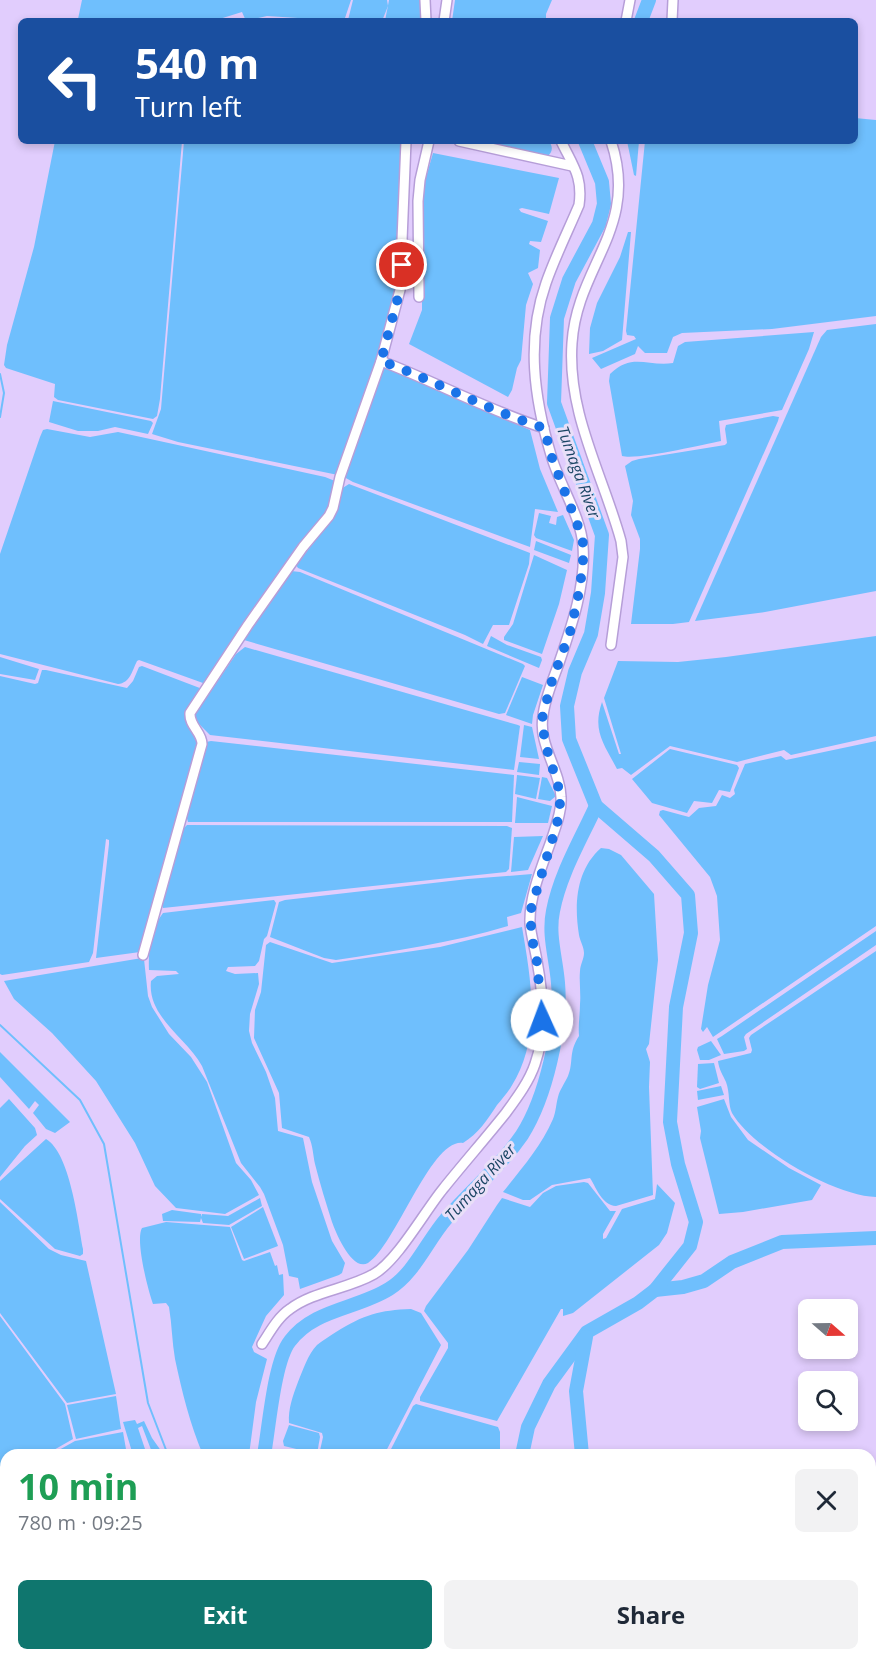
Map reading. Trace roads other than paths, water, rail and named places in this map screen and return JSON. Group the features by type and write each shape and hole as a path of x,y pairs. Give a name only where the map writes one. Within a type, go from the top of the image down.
{"street":[{"path":"425,0 426,18"},
{"path":"444,18 447,0"},
{"path":"627,18 630,0"},
{"path":"672,18 673,0"},
{"path":"143,955 202,744 202,739 191,724 190,713 296,556 329,516 340,477 381,361 400,290 406,144"},
{"path":"419,297 418,201 428,144"},
{"path":"473,144 572,166"},
{"path":"262,1344 289,1309 306,1300 374,1274 388,1262 520,1093 535,1065 541,1032 541,996 531,934 531,909 557,824 561,796 545,743 542,719 551,684 571,629 580,587 584,551 580,531 552,458 544,428 535,376 533,342 546,281 579,205 581,184 562,144"},
{"path":"611,645 622,557 621,542 587,443 575,399 572,341 579,305 610,234 617,210 619,172 612,144"},
{"path":"381,361 486,407 544,428"}],"water":[{"path":"82,0 351,0 345,18 267,16 245,18 242,12 223,18 78,18"},
{"path":"353,0 387,0 388,6 383,18 348,18"},
{"path":"389,0 424,0 424,18 386,18"},
{"path":"455,0 552,0 546,18 452,18"},
{"path":"858,118 876,120 876,316 772,329 682,333 673,337 667,353 645,353 638,346 635,354 601,369 592,358 636,339 634,336 627,335 645,144 858,144"},
{"path":"54,144 182,144 160,399 157,416 153,419 58,400 54,397 55,384 6,368 4,365 7,345 34,247"},
{"path":"184,144 407,144 399,295 338,475 178,442 152,434 161,409"},
{"path":"477,144 550,144 552,149 547,157"},
{"path":"628,144 639,144 636,176"},
{"path":"433,153 559,178 549,214 519,209 521,212 548,221 541,242 530,241 529,244 540,250 538,268 528,273 533,284 526,305 521,360 508,397 409,344 422,310 422,191"},
{"path":"628,232 631,232 622,340 603,351 589,354 590,328 597,303 620,257"},
{"path":"876,324 876,591 765,612 695,621 821,337 827,330"},
{"path":"814,332 809,349 782,410 719,421 721,441 655,454 622,456 609,381 610,374 618,367 633,362 673,363 678,346 685,342"},
{"path":"386,367 530,430 540,469 558,512 535,509 530,547 344,477 383,369"},
{"path":"53,401 153,423 148,434 115,427 98,431 78,431 49,422"},
{"path":"773,416 779,417 778,421 689,622 631,624 640,539 631,515 633,501 625,466 639,459 725,445 727,443 726,425"},
{"path":"43,430 90,437 118,432 335,481 333,505 207,683 139,660 128,679 118,684 0,654 0,554 40,437"},
{"path":"349,484 530,553 529,564 509,625 493,625 483,644 298,568 296,565 335,516 341,489"},
{"path":"539,513 551,516 549,523 556,525 557,517 563,515 574,540 572,551 536,538 534,535"},
{"path":"536,541 571,555 569,563 534,550"},
{"path":"534,555 567,570 559,604 542,654 504,640 513,624"},
{"path":"291,571 300,572 523,664 525,666 505,713 499,714 244,640"},
{"path":"491,636 507,645 541,657 539,668 487,646"},
{"path":"876,636 876,736 791,755 784,750 737,762 670,746 631,775 622,768 617,769 601,737 598,721 602,702 619,754 621,754 604,698 618,661 678,662"},
{"path":"245,647 518,725 520,726 514,770 210,735 194,716 236,654"},
{"path":"0,657 39,669 35,680 0,674"},
{"path":"142,666 205,690 188,713 199,737 140,952 96,958 109,844 109,840 106,839 93,953 89,962 2,975 0,974 0,676 35,684 38,683 42,670 46,670 127,688 139,667"},
{"path":"522,677 543,685 532,724 506,715"},
{"path":"524,725 532,727 539,759 520,757"},
{"path":"876,741 876,926 713,1037 707,1027 703,1032 701,1029 708,985 720,940 717,896 710,877 659,815 660,811 689,817 699,808 716,806 722,795 730,798 735,794 734,790 745,764 781,756 786,760"},
{"path":"206,742 514,775 512,822 188,822 186,815"},
{"path":"670,749 737,765 739,768 730,792 719,790 712,803 694,801 687,813 652,803 632,779"},
{"path":"519,762 540,764 539,775 517,772"},
{"path":"517,775 540,778 536,799 515,794"},
{"path":"542,777 547,778 556,796 550,801 538,799"},
{"path":"517,797 552,806 548,823 515,823"},
{"path":"187,825 507,826 512,828 509,869 506,872 163,908 161,903 182,830"},
{"path":"543,836 528,870 511,872 514,837"},
{"path":"601,848 621,855 654,894 658,960 649,1044 646,1049 650,1062 653,1195 616,1206 611,1205 600,1196 590,1178 552,1185 530,1200 523,1200 503,1192 543,1139 570,1071 573,1047 579,1036 580,971 584,953 577,923 577,900 586,867"},
{"path":"532,874 521,913 507,917 508,926 466,937 336,960 324,958 270,937 279,902 285,900"},
{"path":"274,900 276,903 259,961 255,966 228,967 226,971 235,974 258,973 259,984 250,1014 249,1031 275,1098 278,1131 303,1138 312,1182 332,1241 345,1263 339,1275 300,1289 298,1278 289,1276 283,1245 264,1194 241,1163 202,1066 155,1006 151,994 151,981 157,976 179,974 176,971 149,970 151,940 163,913"},
{"path":"522,927 532,1008 527,1049 521,1068 511,1087 478,1131 463,1143 451,1146 439,1157 426,1174 379,1252 368,1263 356,1262 346,1250 332,1222 309,1137 282,1128 279,1093 254,1038 255,1010 261,992 266,945 270,942 332,963 440,947"},
{"path":"876,931 876,945 746,1034 744,1037 747,1049 724,1054 717,1039"},
{"path":"876,951 876,1197 839,1189 796,1168 758,1141 732,1113 727,1086 718,1061 751,1053 749,1038 751,1035"},
{"path":"142,958 152,1007 169,1034 191,1057 207,1082 236,1163 251,1180 259,1195 225,1214 176,1208 155,1186 135,1143 96,1081 52,1033 14,999 4,981"},
{"path":"711,1041 721,1055 709,1060 700,1060 698,1047"},
{"path":"0,1052 70,1122 55,1133 46,1129 33,1113 39,1105 35,1101 29,1109 0,1077"},
{"path":"714,1063 719,1083 700,1089 697,1087 698,1064"},
{"path":"721,1086 724,1095 698,1100 697,1091"},
{"path":"9,1099 35,1128 37,1135 0,1177 0,1108"},
{"path":"724,1099 731,1117 748,1140 789,1168 821,1185 812,1200 719,1214 700,1138 697,1107"},
{"path":"46,1139 61,1158 72,1189 83,1249 83,1254 80,1256 55,1249 0,1199 0,1181"},
{"path":"588,1183 610,1211 616,1211 603,1234 603,1239 606,1238 622,1209 655,1199 657,1184 675,1203 667,1233 659,1245 573,1313 563,1316 563,1309 561,1309 497,1421 420,1401 420,1397 448,1348 448,1343 424,1311 426,1306 468,1250 502,1198 530,1207 543,1193 556,1186"},
{"path":"260,1198 262,1206 229,1225 203,1223 201,1218 200,1222 163,1221 162,1214 172,1210 201,1214 201,1217 202,1214 228,1216"},
{"path":"0,1202 49,1249 61,1255 86,1261 116,1394 67,1403 0,1313"},
{"path":"263,1207 278,1246 244,1259 231,1227"},
{"path":"166,1222 230,1227 242,1260 270,1252 279,1275 283,1274 284,1295 266,1316 252,1347 254,1352 267,1359 256,1402 250,1449 201,1449 175,1359 169,1307 166,1303 153,1304 145,1277 140,1243 142,1228"},
{"path":"411,1309 421,1313 441,1345 387,1449 320,1449 322,1433 289,1423 293,1397 311,1353 317,1345 346,1326 363,1318 390,1311"},
{"path":"0,1316 65,1404 73,1439 56,1449 0,1449"},
{"path":"116,1396 121,1429 76,1439 67,1405"},
{"path":"416,1404 498,1427 500,1449 391,1449"},
{"path":"135,1420 137,1424 144,1421 160,1449 151,1449 142,1426 138,1428 145,1449 131,1449 123,1422"},
{"path":"289,1425 319,1433 320,1437 318,1449 296,1449 284,1446 283,1441"},
{"path":"123,1432 126,1449 61,1449 75,1441"}],"waterway":[{"name":"Tumaga River","path":"642,18 649,0"},
{"name":"Tumaga River","path":"523,1449 528,1427 549,1384 587,1332 638,1303 655,1290 690,1246 696,1222 678,1164 670,1122 676,1007 691,933 688,895 654,856 596,806 569,739 567,706 575,672 591,634 598,593 602,535 554,403 557,318 569,280 599,224 604,204 602,182 586,144"},
{"path":"0,374 4,393 0,417"},
{"name":"Tumaga River","path":"265,1449 276,1379 284,1351 290,1341 311,1322 377,1296 398,1283 446,1219 513,1147 531,1119 545,1082 555,1040 559,1001 551,929 553,911 566,870 596,806"},
{"path":"0,1025 80,1100 104,1144 148,1403 166,1449"},
{"path":"655,1290 683,1287 704,1281 732,1262 782,1242 876,1238"},
{"path":"581,1449 576,1391 586,1337"}]}
